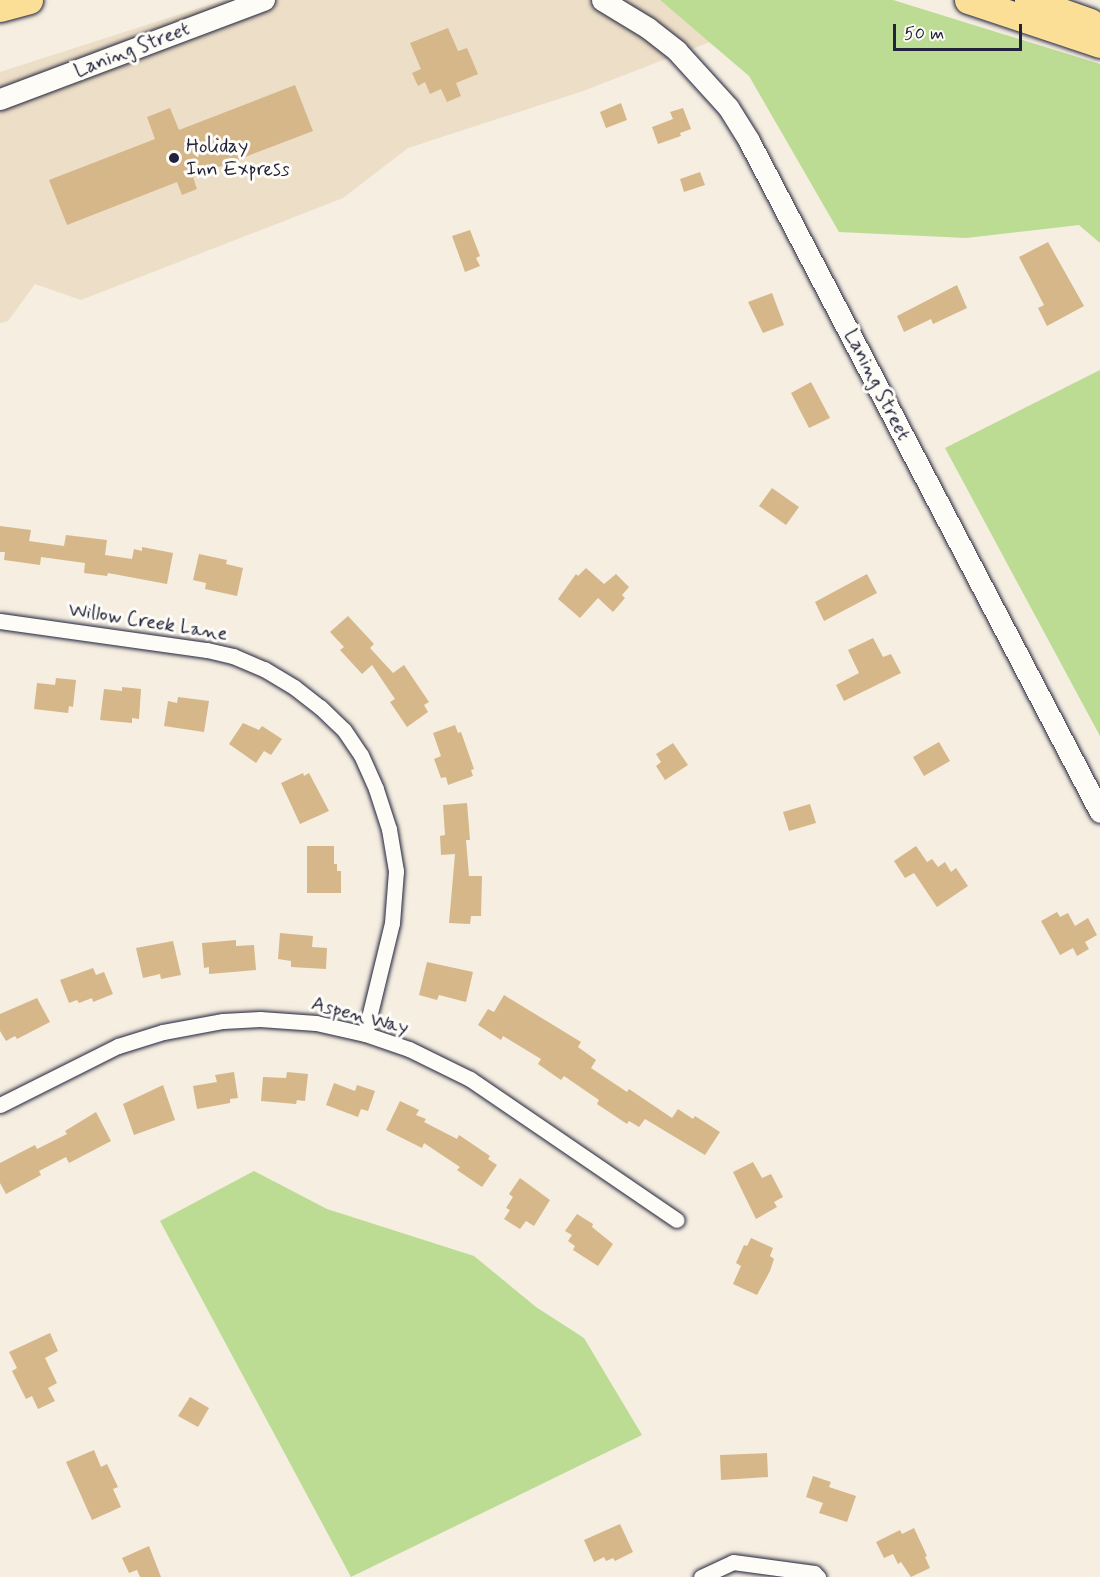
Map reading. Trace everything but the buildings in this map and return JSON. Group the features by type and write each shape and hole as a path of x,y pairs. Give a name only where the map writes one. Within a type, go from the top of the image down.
{"highway":[{"path":"0,8 29,0"},
{"path":"968,0 1100,44"},
{"path":"1028,0 1100,25"}],"street":[{"name":"Laning Street","path":"0,99 264,0"},
{"name":"Laning Street","path":"602,0 648,28 677,51 728,107 749,141 1100,812"},
{"name":"Willow Creek Lane","path":"0,621 207,650 233,656 264,669 294,687 321,707 344,730 361,755 376,789 389,828 396,871 392,924 365,1034"},
{"name":"Aspen Way","path":"0,1105 118,1046 193,1026 232,1020 288,1020 365,1034 409,1049 470,1079 677,1221"},
{"path":"701,1577 733,1562 814,1573 818,1577"}],"shaded area":[{"path":"224,0 660,0 710,42 583,91 408,148 343,198 81,300 35,284 8,321 0,323 0,72"}],"green space":[{"path":"660,0 893,0 1100,64 1100,243 1079,225 966,238 839,232 749,76"},
{"path":"1100,370 1100,736 945,448"},
{"path":"254,1171 327,1209 474,1256 536,1307 584,1338 642,1435 351,1577 160,1221"}],"place":[{"name":"Holiday Inn Express","path":"174,158"}]}
